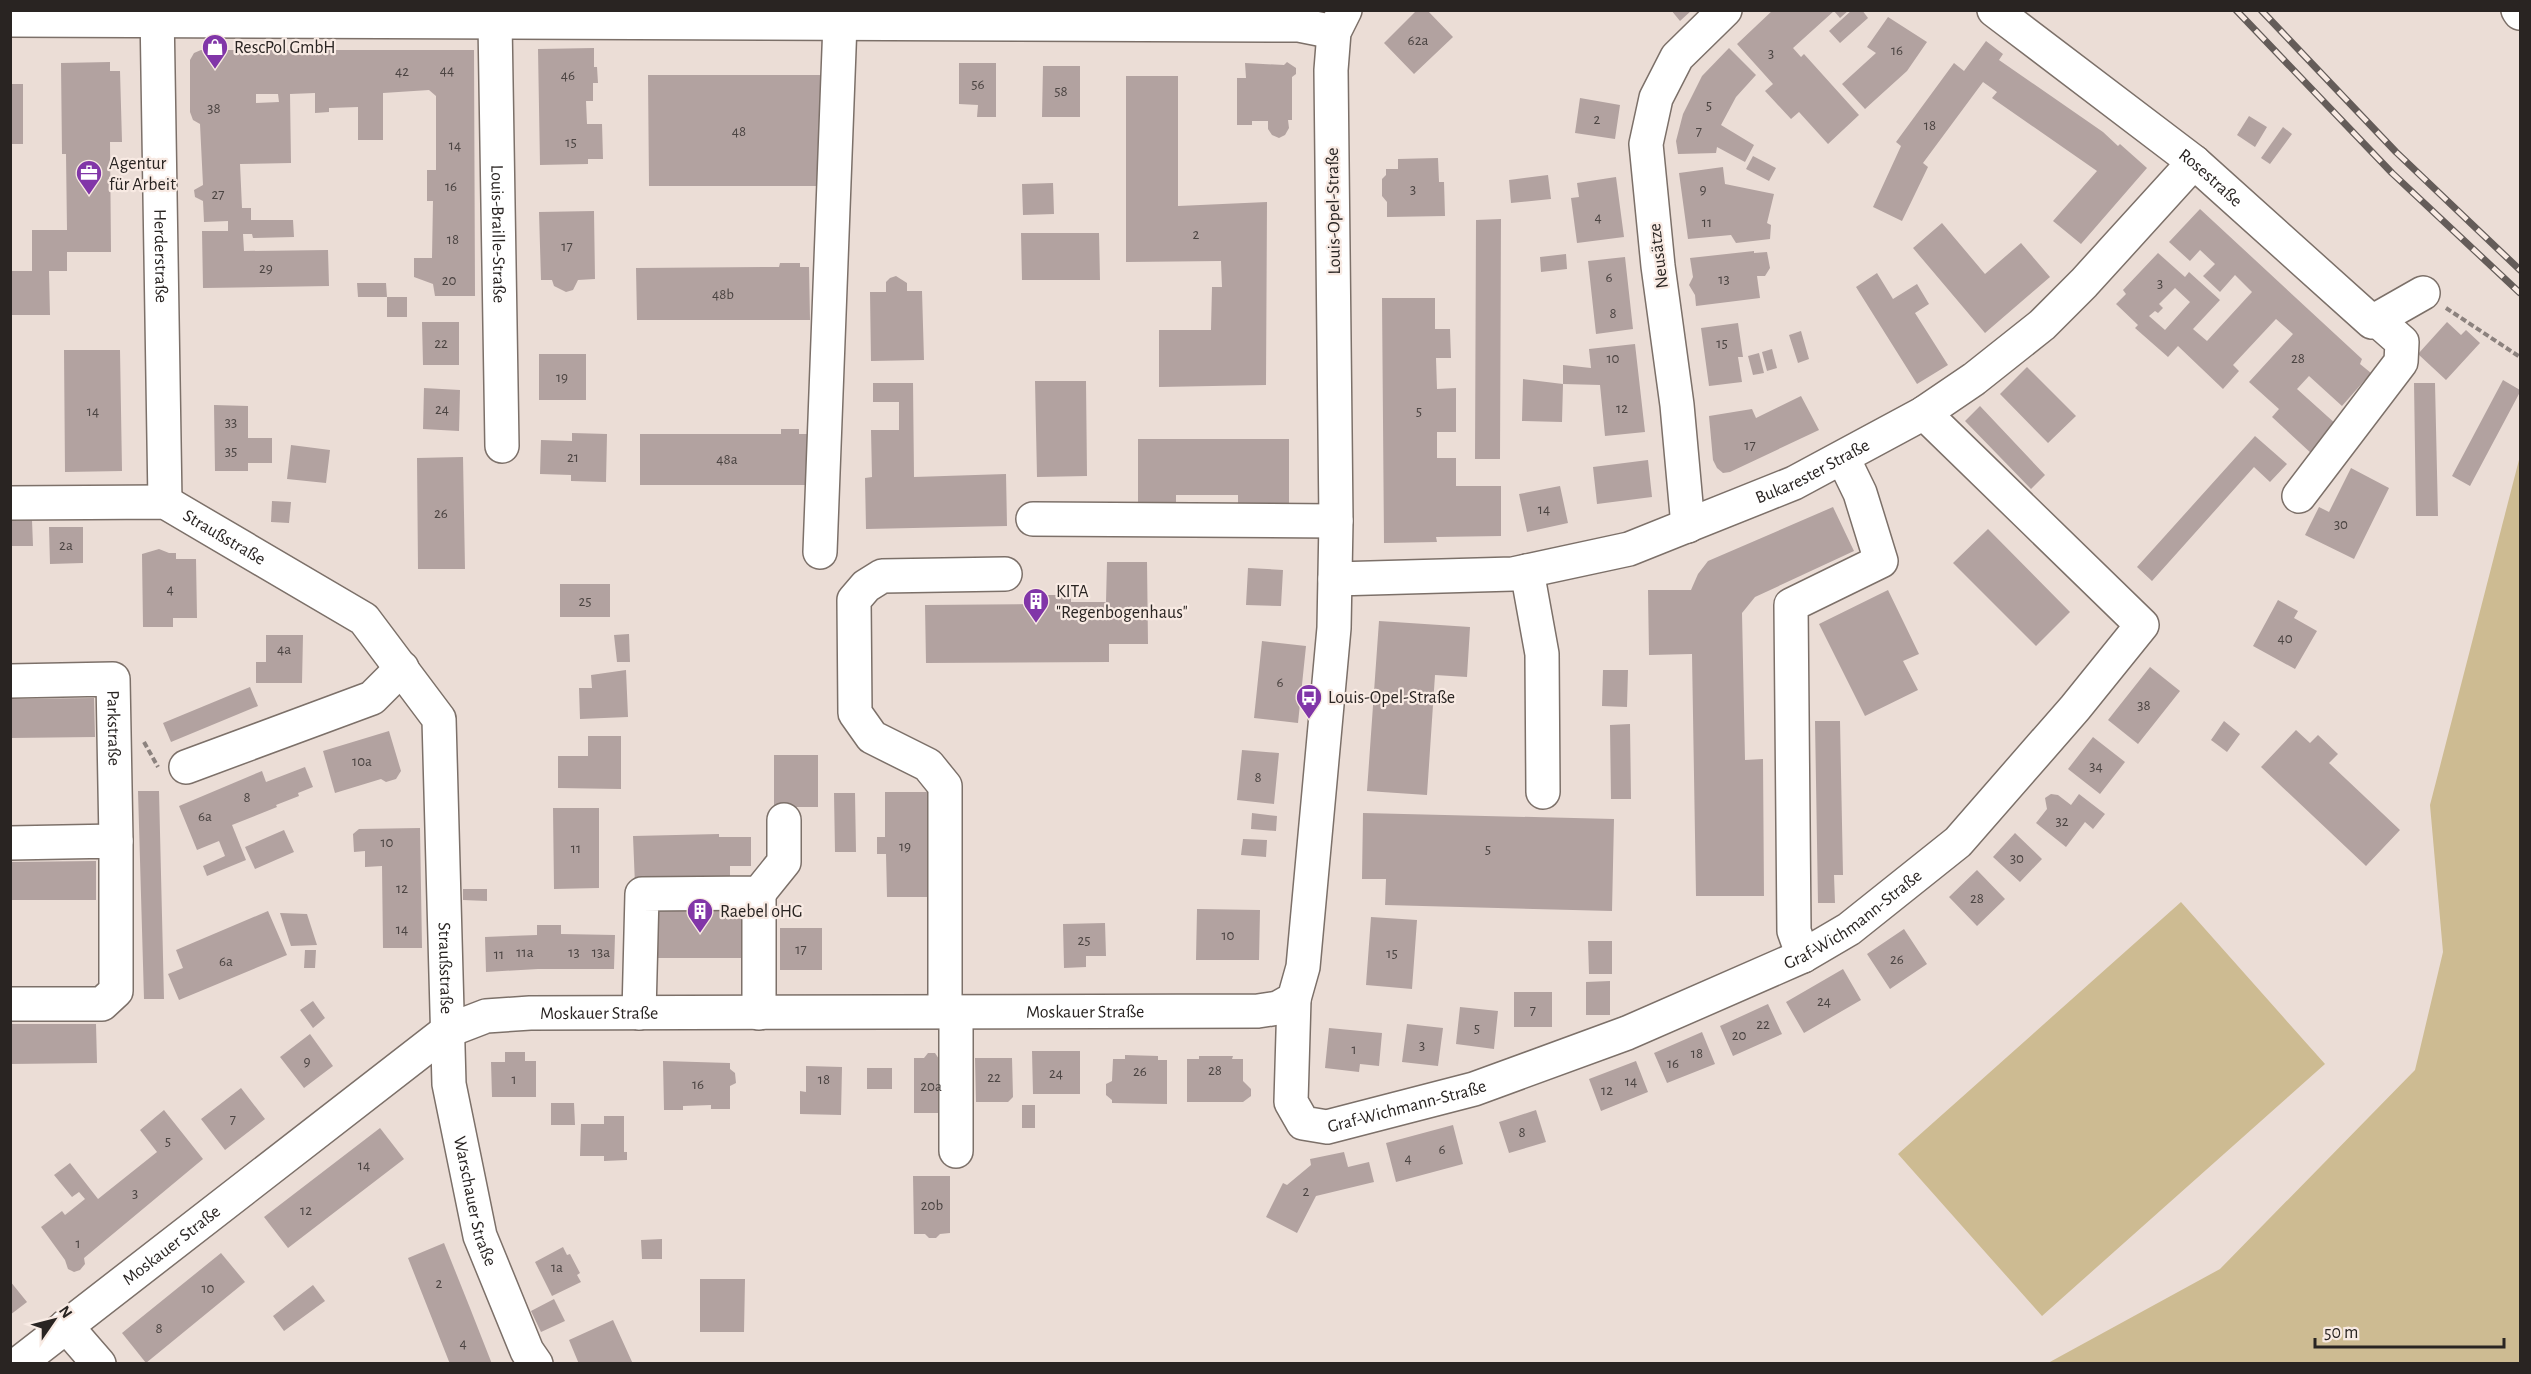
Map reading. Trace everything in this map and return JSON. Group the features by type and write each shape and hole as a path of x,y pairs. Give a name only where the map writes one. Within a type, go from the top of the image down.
{"street":[{"name":"Neusätze","path":"1688,526 1677,405 1658,266 1646,144 1656,98 1677,57 1725,10"},
{"name":"Rosestraße","path":"1994,10 2194,162 2372,322 2377,320"},
{"path":"10,20 157,15 495,21 840,23 1245,18 1299,26 1339,21"},
{"name":"Herderstraße","path":"157,15 165,502"},
{"name":"Louis-Braille-Straße","path":"495,21 502,446"},
{"name":"Louis-Opel-Straße","path":"1294,999 1304,956 1329,689 1335,579 1331,70 1339,21"},
{"path":"820,552 840,23"},
{"name":"Bukarester Straße","path":"1335,579 1513,574 1629,549 1794,483 1924,413 1974,379 2043,325 2194,162"},
{"path":"2299,496 2401,362 2402,342 2377,320 2423,292"},
{"name":"Graf-Wichmann-Straße","path":"1294,999 1291,1102 1303,1123 1327,1127 1474,1089 1627,1033 1803,956 1849,929 1958,842 2075,708 2142,625 1924,413"},
{"path":"1803,956 1794,931 1791,605 1881,561 1860,493 1843,458"},
{"name":"Straußstraße","path":"10,503 165,502 364,619 440,719 447,1031"},
{"path":"1033,519 1336,521"},
{"path":"1527,571 1542,654 1543,792"},
{"path":"956,1151 950,1012 945,786 928,765 872,737 855,713 854,600 866,586 882,576 1005,574"},
{"path":"186,767 372,699 402,668"},
{"name":"Parkstraße","path":"10,681 113,679 116,842 116,991 102,1004 10,1004"},
{"path":"759,1013 759,893 784,862 784,820"},
{"path":"10,843 116,842"},
{"path":"639,1013 642,894 759,893"},
{"name":"Moskauer Straße","path":"18,1364 447,1031 486,1016 639,1013 1258,1011 1278,1008 1294,999"},
{"name":"Warschauer Straße","path":"447,1031 449,1084 480,1236 528,1351 536,1364"},
{"path":"66,1326 99,1364"}],"path":[{"path":"2423,292 2520,357"},
{"path":"142,737 163,775 186,767"}],"shaded area":[{"path":"2520,456 2520,1363 2048,1363 2220,1269 2415,1070 2443,952 2430,805"},
{"path":"2181,902 2325,1064 2042,1316 1898,1154"}],"building":[{"path":"1417,10 1427,10 1453,37 1414,74 1384,43"},
{"path":"1671,10 1692,10 1680,21"},
{"path":"1773,10 1849,10 1840,18 1834,11 1793,48 1801,57 1804,54 1859,115 1828,144 1799,112 1791,119 1765,91 1773,84 1737,44"},
{"path":"1852,10 1862,10 1868,18 1840,43 1829,31"},
{"path":"1888,17 1927,42 1907,71 1865,109 1842,84 1876,53 1867,47"},
{"path":"1986,41 2003,54 1999,60 2103,132 2118,146 2120,144 2147,168 2081,244 2053,221 2097,171 1992,98 1997,92 1983,82 1923,163 1928,167 1902,221 1873,207 1901,146 1896,142 1954,63 1964,71"},
{"path":"594,48 594,67 597,67 598,83 593,83 593,101 586,101 587,124 602,124 603,159 588,159 588,164 540,165 538,49"},
{"path":"1729,48 1756,75 1736,97 1721,125 1754,145 1745,162 1717,147 1716,153 1678,154 1676,141 1683,114 1702,76"},
{"path":"201,50 474,50 475,296 435,296 433,284 414,277 414,258 432,258 433,201 427,201 427,170 436,170 436,96 429,90 383,93 383,140 358,140 358,107 329,108 329,112 315,113 315,93 290,94 291,163 240,164 242,208 251,208 251,220 293,220 294,237 253,238 252,234 243,234 244,251 328,250 329,286 203,288 202,231 228,231 228,221 204,222 203,201 195,197 194,190 203,185 200,124 193,120 190,112 190,60 194,53","holes":["256,94 278,94 279,102 256,103"]},
{"name":"Agentur für Arbeit","path":"110,62 110,71 120,71 122,142 110,142 111,252 67,252 67,271 49,271 50,315 10,315 10,271 32,271 32,230 67,230 66,154 62,154 61,63"},
{"path":"1287,62 1296,68 1296,74 1292,77 1292,120 1288,120 1289,128 1285,135 1279,138 1272,135 1268,129 1268,121 1252,121 1252,125 1237,125 1237,78 1246,78 1245,63 1284,65"},
{"path":"959,63 996,63 996,117 977,117 978,105 959,104"},
{"path":"1043,66 1080,66 1080,117 1042,117"},
{"path":"648,75 830,75 830,186 649,186"},
{"path":"1126,76 1178,76 1178,206 1267,202 1266,385 1159,387 1159,330 1211,330 1212,287 1222,287 1221,261 1126,262"},
{"path":"10,84 23,84 23,144 10,144"},
{"path":"1580,98 1620,105 1615,139 1575,133"},
{"path":"2249,116 2267,127 2255,147 2237,135"},
{"path":"2283,127 2292,134 2270,164 2261,158"},
{"path":"1753,156 1776,168 1769,181 1746,169"},
{"path":"1438,158 1439,182 1444,182 1445,216 1387,217 1387,202 1382,196 1382,179 1386,175 1386,169 1398,169 1398,159"},
{"path":"1723,167 1725,184 1774,194 1767,223 1771,225 1770,239 1736,243 1731,235 1688,239 1679,173"},
{"path":"1548,175 1551,199 1511,203 1509,180"},
{"path":"1616,177 1624,237 1577,243 1571,198 1579,197 1577,183"},
{"path":"1053,183 1054,214 1023,215 1022,184"},
{"path":"2200,209 2362,359 2360,364 2371,373 2342,406 2309,376 2297,389 2337,425 2312,454 2272,417 2279,409 2249,382 2293,334 2276,319 2233,365 2239,371 2223,389 2178,346 2168,357 2135,328 2138,325 2116,304 2126,294 2123,290 2158,253 2185,277 2189,272 2220,300 2193,329 2207,341 2252,292 2235,275 2220,292 2203,276 2215,264 2200,250 2190,261 2169,242","holes":["2175,288 2190,302 2165,330 2149,316 2155,311 2158,313 2163,308 2159,304"]},
{"path":"594,211 595,279 578,280 573,290 566,292 554,286 552,280 541,280 539,212"},
{"path":"1501,219 1500,459 1475,459 1476,220"},
{"path":"1942,223 1985,274 2021,243 2050,277 1985,333 1913,248"},
{"path":"1021,233 1099,233 1100,280 1022,280"},
{"path":"1754,251 1754,253 1767,252 1770,268 1765,276 1757,276 1760,298 1696,306 1695,295 1689,285 1693,277 1690,258"},
{"path":"1566,254 1567,269 1541,272 1540,257"},
{"path":"1625,257 1633,329 1596,334 1588,261"},
{"path":"780,263 800,263 800,267 809,267 810,320 637,320 636,268 779,267"},
{"path":"1877,273 1893,299 1917,284 1929,304 1915,313 1948,365 1917,384 1856,287"},
{"path":"896,276 907,283 907,291 922,291 924,360 871,361 870,292 886,292 886,282"},
{"path":"357,283 386,283 387,297 358,297"},
{"path":"387,297 407,297 407,317 387,317"},
{"path":"1382,298 1435,298 1435,329 1450,329 1451,358 1436,358 1437,389 1456,388 1456,432 1437,432 1437,458 1456,458 1456,486 1501,486 1501,536 1436,537 1437,542 1384,543"},
{"path":"422,322 459,322 459,365 423,365"},
{"path":"2447,322 2461,335 2466,330 2480,343 2446,380 2418,354"},
{"path":"1738,323 1743,357 1738,357 1742,382 1709,386 1701,328"},
{"path":"1801,331 1809,359 1798,363 1789,335"},
{"path":"1635,344 1645,432 1605,436 1600,385 1563,384 1563,365 1591,368 1589,349"},
{"path":"1772,349 1777,368 1767,371 1762,352"},
{"path":"64,350 120,350 122,471 65,472"},
{"path":"1759,353 1764,373 1753,375 1748,356"},
{"path":"539,354 586,354 586,400 539,400"},
{"path":"2027,367 2076,416 2048,443 2000,394"},
{"path":"1523,379 1563,384 1562,422 1522,421"},
{"path":"2503,380 2520,392 2470,486 2452,476"},
{"path":"1035,381 1086,381 1087,476 1037,477"},
{"path":"873,383 913,383 914,477 1006,474 1007,526 866,529 865,478 872,477 871,430 899,430 899,402 873,402"},
{"path":"2414,383 2435,383 2438,516 2416,516"},
{"path":"424,388 460,390 459,431 423,429"},
{"path":"1801,396 1819,430 1730,472 1723,473 1717,468 1713,460 1709,416 1752,409 1756,418"},
{"path":"214,405 248,406 248,438 272,438 272,463 248,463 248,471 215,471"},
{"path":"1980,406 2045,475 2031,489 1965,421"},
{"path":"781,429 799,429 799,434 813,434 813,485 640,485 640,434 781,434"},
{"path":"572,433 607,434 606,482 571,481 571,475 540,474 541,440 572,441"},
{"path":"2255,436 2287,464 2270,482 2254,467 2152,581 2137,567"},
{"path":"1138,439 1289,439 1289,507 1238,507 1238,495 1176,495 1176,508 1138,508"},
{"path":"291,445 330,450 326,483 287,479"},
{"path":"463,457 465,569 418,569 417,458"},
{"path":"1648,460 1652,497 1597,504 1593,467"},
{"path":"2351,468 2389,488 2354,559 2305,535 2319,507 2329,512"},
{"path":"1560,486 1568,523 1527,532 1519,494"},
{"path":"272,501 291,502 289,523 271,522"},
{"path":"1833,507 1854,551 1755,597 1742,613 1745,760 1763,759 1764,896 1696,896 1692,654 1649,655 1648,590 1691,590 1698,574 1708,561"},
{"path":"32,520 33,546 12,546 11,521"},
{"path":"49,527 83,527 83,563 50,564"},
{"path":"1988,529 2070,612 2036,646 1953,563"},
{"path":"159,549 176,553 176,559 196,559 197,618 173,618 173,627 143,627 142,554"},
{"name":"KITA \"Regenbogenhaus\"","path":"1107,562 1147,562 1148,644 1109,644 1109,662 926,663 925,605 1040,604 1040,595 1071,595 1071,602 1106,602"},
{"path":"1248,568 1283,570 1281,606 1246,605"},
{"path":"560,584 610,584 610,617 560,617"},
{"path":"1888,590 1919,654 1903,661 1918,690 1865,716 1819,624"},
{"path":"2278,600 2298,611 2294,618 2317,631 2295,669 2253,646"},
{"path":"1379,621 1470,627 1467,677 1435,675 1427,795 1367,791"},
{"path":"629,634 630,662 617,662 614,635"},
{"path":"266,635 303,635 302,683 256,683 256,662 266,662"},
{"path":"1262,641 1306,646 1298,723 1254,718"},
{"path":"2150,667 2180,691 2138,744 2108,720"},
{"path":"626,670 628,717 580,719 579,688 592,688 591,675"},
{"path":"1603,670 1628,670 1627,707 1602,706"},
{"path":"250,687 258,706 171,742 163,723"},
{"path":"94,698 95,737 10,738 10,699"},
{"path":"1815,721 1840,721 1843,875 1834,875 1835,903 1818,903"},
{"path":"2224,721 2240,734 2227,752 2211,740"},
{"path":"1630,724 1631,799 1611,799 1610,725"},
{"path":"2296,730 2310,743 2318,735 2338,754 2329,763 2400,830 2366,866 2261,767"},
{"path":"389,731 401,771 396,779 386,782 381,779 335,793 323,751"},
{"path":"588,736 621,736 621,789 558,788 558,756 588,756"},
{"path":"2093,737 2125,762 2100,794 2068,769"},
{"path":"1242,750 1279,753 1274,804 1237,800"},
{"path":"774,755 818,755 818,807 774,807"},
{"path":"305,767 313,787 298,793 299,796 276,805 277,807 232,825 246,860 207,876 203,866 225,856 219,841 197,850 179,806 262,771 266,782"},
{"path":"138,791 159,791 164,999 144,999"},
{"path":"885,792 932,792 933,897 887,897 886,854 877,854 877,837 885,837"},
{"path":"834,793 855,793 856,852 835,852"},
{"path":"2051,794 2058,795 2071,805 2079,794 2105,814 2093,829 2085,822 2066,847 2036,823 2047,809 2045,798"},
{"path":"553,808 599,808 599,888 554,889"},
{"path":"1252,813 1277,816 1276,831 1251,829"},
{"path":"1363,813 1614,819 1612,911 1385,905 1386,879 1362,879"},
{"path":"420,828 422,948 383,948 382,866 365,867 365,851 354,852 353,834 359,829"},
{"path":"284,830 294,852 255,869 245,847"},
{"path":"2015,833 2042,859 2020,882 1993,857"},
{"path":"719,834 719,837 751,837 751,866 730,866 730,882 635,885 633,836"},
{"path":"1243,839 1267,840 1266,857 1241,855"},
{"path":"96,861 96,900 10,900 10,862"},
{"path":"1977,870 2005,899 1977,926 1949,897"},
{"path":"463,889 487,889 487,901 463,900"},
{"path":"1197,909 1260,910 1259,960 1196,960"},
{"name":"Raebel oHG","path":"650,910 751,911 750,958 650,958"},
{"path":"268,911 287,955 179,1000 168,974 183,968 176,950"},
{"path":"280,913 307,914 317,945 291,946"},
{"path":"1371,917 1417,920 1412,989 1366,985"},
{"path":"1105,923 1106,956 1086,956 1086,967 1064,968 1063,924"},
{"path":"537,925 561,925 561,934 615,935 614,969 486,972 485,937 537,935"},
{"path":"780,928 822,928 822,970 780,970"},
{"path":"1904,929 1927,964 1890,989 1867,954"},
{"path":"1588,941 1612,941 1612,974 1589,974"},
{"path":"305,950 316,950 315,968 304,968"},
{"path":"1843,969 1861,1000 1804,1033 1786,1002"},
{"path":"1610,981 1610,1015 1586,1015 1586,982"},
{"path":"1514,992 1552,992 1552,1027 1514,1027"},
{"path":"313,1001 325,1018 313,1028 300,1010"},
{"path":"1768,1004 1782,1034 1733,1056 1720,1026"},
{"path":"1460,1007 1498,1011 1494,1049 1456,1044"},
{"path":"10,1024 96,1024 97,1063 10,1064"},
{"path":"1407,1024 1443,1028 1438,1066 1402,1062"},
{"path":"1329,1028 1382,1033 1379,1066 1360,1064 1359,1072 1325,1068"},
{"path":"1702,1032 1715,1064 1667,1083 1654,1053"},
{"path":"310,1034 333,1066 304,1088 280,1057"},
{"path":"1032,1051 1080,1051 1080,1094 1033,1094"},
{"path":"505,1052 525,1052 525,1061 536,1061 536,1097 492,1097 491,1062 505,1062"},
{"path":"928,1053 935,1053 939,1059 948,1059 948,1113 914,1113 914,1058 924,1058"},
{"path":"1125,1055 1158,1056 1158,1060 1167,1060 1167,1104 1112,1103 1106,1095 1106,1084 1112,1081 1113,1059 1125,1059"},
{"path":"1199,1056 1233,1056 1232,1059 1243,1059 1243,1081 1251,1089 1251,1096 1243,1102 1187,1102 1187,1059 1199,1059"},
{"path":"975,1058 1012,1058 1013,1097 1008,1102 976,1102"},
{"path":"663,1061 730,1063 730,1069 735,1073 736,1083 730,1086 730,1109 711,1109 711,1105 683,1106 683,1110 664,1110"},
{"path":"1636,1061 1648,1092 1601,1111 1589,1079"},
{"path":"806,1066 842,1067 841,1115 800,1114 800,1091 806,1092"},
{"path":"867,1068 892,1068 892,1089 867,1089"},
{"path":"241,1088 265,1119 225,1150 201,1119"},
{"path":"551,1103 574,1103 575,1125 551,1125"},
{"path":"1022,1105 1035,1105 1035,1128 1022,1128"},
{"path":"164,1110 203,1159 84,1258 85,1264 80,1270 74,1272 68,1269 65,1260 41,1227 62,1211 65,1215 85,1199 79,1192 72,1197 54,1175 70,1163 98,1199 157,1152 140,1130"},
{"path":"1536,1110 1546,1142 1509,1153 1499,1122"},
{"path":"604,1116 624,1116 624,1152 627,1152 627,1160 604,1161 604,1156 580,1156 581,1124 604,1124"},
{"path":"1453,1125 1463,1164 1396,1182 1386,1143"},
{"path":"380,1128 404,1159 288,1248 264,1217"},
{"path":"1344,1152 1348,1167 1369,1162 1374,1182 1316,1196 1297,1233 1266,1217 1283,1183 1287,1185 1311,1165 1310,1159"},
{"path":"913,1176 950,1176 950,1233 940,1234 936,1238 929,1238 925,1234 914,1234"},
{"path":"662,1239 662,1259 642,1259 641,1240"},
{"path":"444,1243 492,1364 450,1364 408,1258"},
{"path":"563,1247 567,1255 570,1254 580,1273 577,1275 581,1282 552,1296 535,1262"},
{"path":"221,1253 245,1282 146,1363 122,1333"},
{"path":"700,1279 745,1279 744,1332 700,1332"},
{"path":"10,1281 27,1302 10,1315"},
{"path":"313,1285 325,1301 284,1331 273,1316"},
{"path":"554,1299 565,1321 541,1332 531,1311"},
{"path":"613,1320 633,1364 579,1364 569,1340"}],"railway":[{"path":"2236,10 2392,173 2520,293"},
{"path":"2261,10 2396,152 2520,270"}],"place":[{"name":"RescPol GmbH","path":"215,70"},
{"name":"Agentur für Arbeit","path":"89,196"},
{"name":"KITA \"Regenbogenhaus\"","path":"1036,624"},
{"name":"Louis-Opel-Straße","path":"1309,720"},
{"name":"Raebel oHG","path":"700,934"}]}
